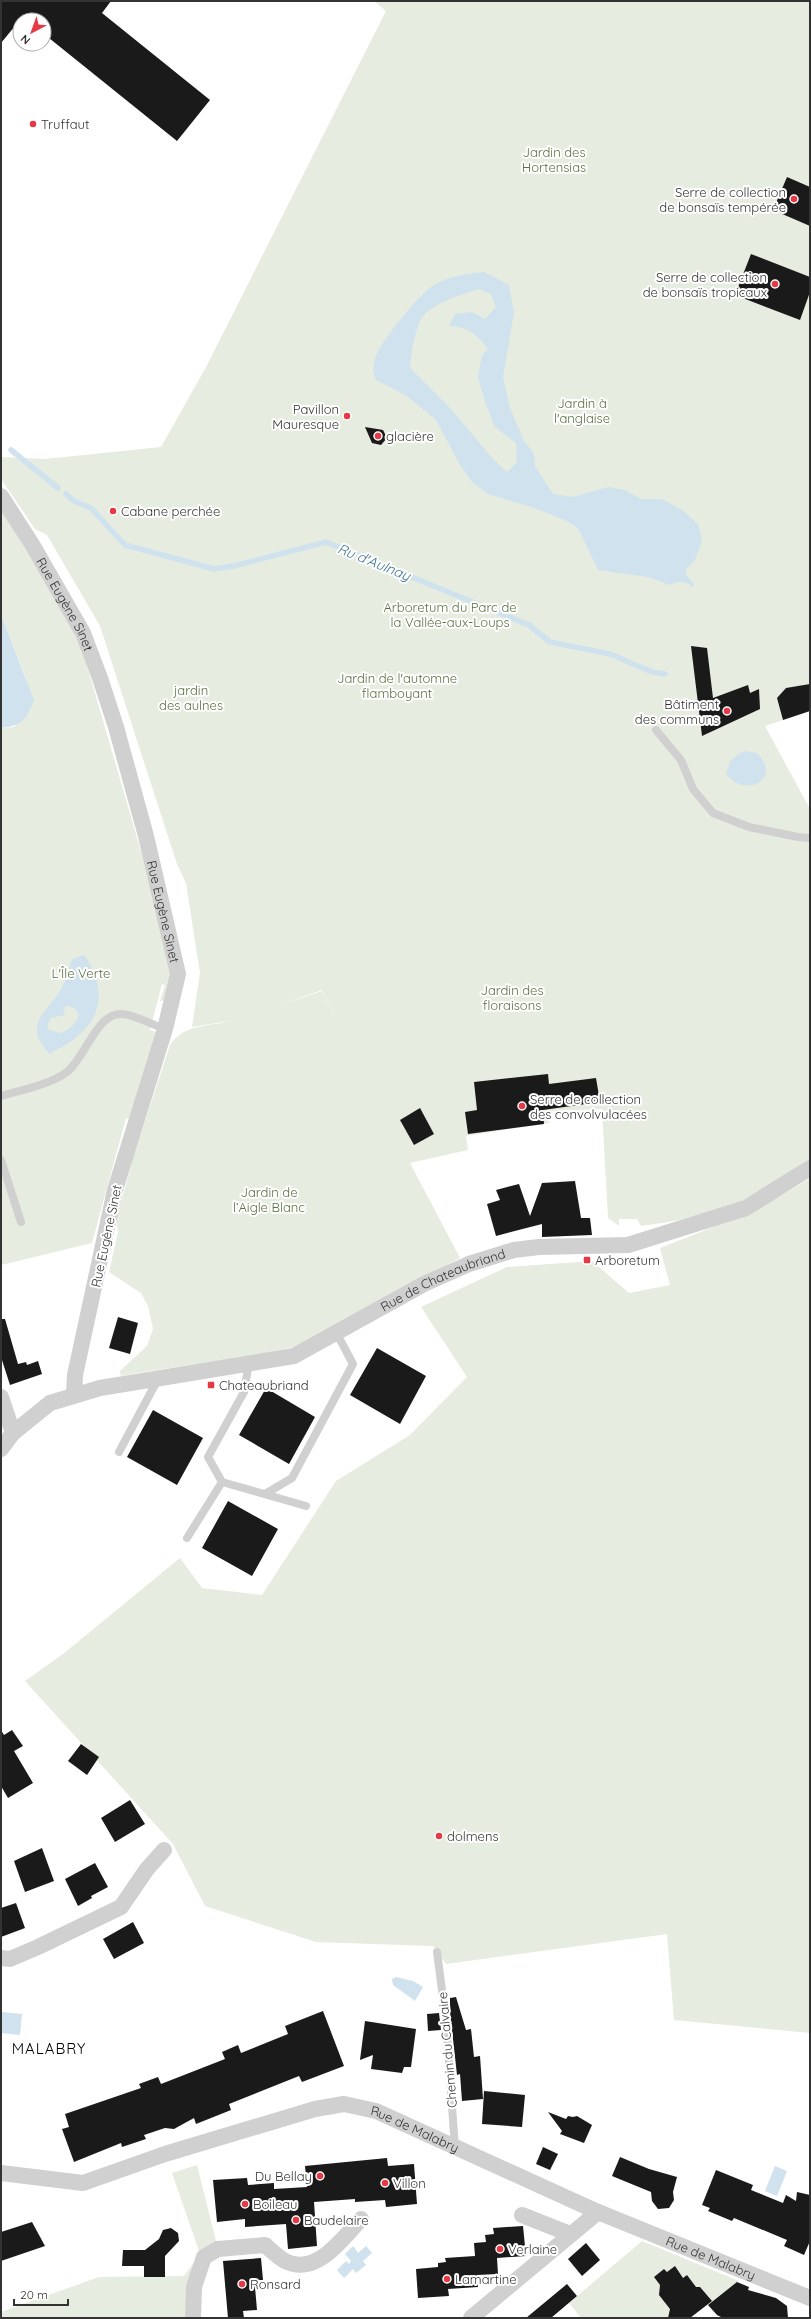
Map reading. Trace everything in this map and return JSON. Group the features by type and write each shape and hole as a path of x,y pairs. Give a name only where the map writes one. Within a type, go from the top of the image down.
{"street":[{"name":"Rue Eugène Sinet","path":"1,496 34,546 82,633 116,727 146,836 178,974 165,1029 115,1190 75,1375 74,1395"},
{"name":"Rue de Chateaubriand","path":"1,1449 12,1433 50,1404 74,1395 100,1388 294,1356 441,1275 485,1258 514,1250 539,1247 628,1245 746,1208 810,1168"},
{"path":"1,1397 12,1433"},
{"path":"1,1958 10,1959 121,1907 147,1869 164,1850"},
{"name":"Rue de Malabry","path":"1,2173 83,2184 201,2143 315,2109 344,2104 376,2111 598,2212 809,2294"},
{"path":"471,2318 598,2212"},
{"path":"522,2215 570,2234"},
{"path":"193,2318 194,2288 204,2257 218,2248 265,2245 285,2261 304,2265 321,2259 361,2219"}],"lane":[{"path":"656,730 681,760 693,789 713,813 749,827 798,838 810,838"},
{"path":"1,1096 52,1080 67,1071 85,1051 105,1019 121,1014 165,1029"},
{"path":"1,1160 21,1222"},
{"path":"265,1494 292,1478 353,1364 336,1332"},
{"path":"249,1363 244,1392 208,1457 222,1482 306,1506"},
{"path":"119,1452 158,1378"},
{"path":"187,1538 222,1482"},
{"name":"Chemin du Calvaire","path":"437,1952 446,2021 455,2148"}],"green space":[{"name":"Arboretum du Parc de la Vallée-aux-Loups","path":"374,1 810,1 810,711 765,726 810,809 810,1159 753,1195 740,1202 713,1212 669,1222 641,1226 637,1219 619,1219 619,1226 608,1218 602,1109 552,1111 549,1123 466,1136 468,1150 410,1163 460,1258 298,1346 254,1355 121,1376 120,1371 147,1346 153,1329 148,1306 141,1293 109,1272 118,1232 116,1221 133,1158 170,1045 182,1033 196,1027 229,1021 192,1027 200,973 186,883 177,864 100,626 47,535 35,529 1,479 1,457 45,459 161,447 205,369 386,11","holes":["322,990 344,1033 322,991 274,1007"]},
{"name":"L'Île Verte","path":"1,509 79,638 149,879 174,975 166,1000 160,1001 165,985 162,984 150,1030 160,1033 132,1120 126,1118 92,1243 1,1265 1,728 15,727 27,681 1,615"},
{"path":"810,1178 810,2033 674,2020 667,1934 446,1964 433,1946 316,1942 205,1906 173,1844 25,1681 63,1654 180,1558 202,1588 262,1595 336,1481 410,1435 467,1377 421,1307 507,1267 592,1261 629,1293 670,1285 660,1248 756,1208"},
{"path":"197,2165 218,2249 204,2257 193,2318 1,2318 1,2312 99,2277 184,2276 200,2254 172,2173"},
{"path":"642,2241 739,2281 690,2318 581,2318 569,2303"}],"water":[{"path":"484,272 509,285 514,313 503,377 510,408 524,441 534,453 535,466 553,494 573,497 608,487 625,490 641,499 662,499 682,510 698,524 702,540 695,560 686,569 686,574 694,585 693,587 682,582 677,582 670,585 648,577 598,570 578,528 567,521 532,507 488,494 472,482 459,463 436,420 407,396 376,380 374,366 377,353 411,306 420,297 434,285 445,279","holes":["479,289 491,294 496,307 485,319 472,312 455,314 449,326 455,326 472,332 488,349 482,355 478,377 485,402 495,427 516,443 517,462 507,472 492,458 451,409 410,368 411,356 418,327 423,316 428,311 441,303"]},
{"path":"1,615 34,700 29,712 23,720 14,725 1,728"},
{"path":"743,751 757,753 764,762 766,771 764,778 759,783 743,785 734,781 726,774 731,760"},
{"path":"84,955 90,965 95,974 98,985 98,1005 95,1015 81,1033 70,1042 50,1054 38,1036 37,1028 43,1014 60,991 66,979 72,959","holes":["65,1006 72,1007 77,1011 79,1015 74,1024 61,1033 49,1030 47,1026 51,1018 64,1015"]},
{"path":"396,1977 413,1981 423,1987 415,2001 393,1985 392,1979"},
{"path":"1,2012 22,2014 20,2035 1,2033"},
{"path":"775,2166 787,2171 777,2196 765,2191"},
{"path":"353,2246 358,2253 366,2246 372,2253 363,2261 366,2265 356,2273 353,2269 344,2278 337,2270 346,2261 349,2264 351,2261 345,2254"}],"building":[{"path":"1,1 111,1 102,13 210,100 177,141 52,40 52,12 12,12 12,30 1,43"},
{"name":"Serre de collection de bonsaïs tempérée","path":"787,177 810,187 810,226 773,210"},
{"name":"Serre de collection de bonsaïs tropicaux","path":"751,254 810,277 810,292 800,320 735,295"},
{"name":"glacière","path":"365,427 383,430 387,438 381,445 372,443"},
{"name":"Bâtiment des communs","path":"691,646 707,648 713,698 748,685 750,693 759,689 760,709 702,736"},
{"path":"810,684 810,711 783,720 777,698 786,688"},
{"name":"Serre de collection des convolvulacées","path":"548,1074 549,1084 596,1078 600,1102 543,1110 544,1124 468,1134 465,1112 477,1110 474,1082"},
{"path":"420,1108 434,1134 414,1145 400,1120"},
{"path":"575,1181 581,1218 590,1218 592,1235 542,1237 542,1224 496,1236 487,1204 500,1200 496,1190 519,1184 530,1216 542,1183"},
{"path":"118,1317 138,1323 130,1354 109,1348"},
{"path":"1,1319 5,1319 18,1364 26,1362 27,1365 38,1361 42,1374 10,1385 1,1357"},
{"path":"377,1348 426,1376 400,1424 350,1395"},
{"path":"266,1388 315,1417 289,1464 239,1435"},
{"path":"153,1410 203,1438 177,1485 127,1457"},
{"path":"228,1501 278,1529 252,1576 202,1548"},
{"path":"1,1730 4,1735 12,1730 23,1746 14,1751 33,1783 8,1798 1,1786"},
{"path":"81,1744 99,1757 87,1775 68,1761"},
{"path":"130,1800 145,1824 115,1842 101,1818"},
{"path":"42,1848 54,1881 25,1892 14,1861"},
{"path":"95,1863 108,1887 91,1896 92,1898 78,1906 65,1879"},
{"path":"16,1903 25,1928 1,1937 1,1908"},
{"path":"133,1922 144,1943 114,1959 103,1939"},
{"path":"456,1997 466,2030 471,2029 474,2057 480,2056 483,2099 462,2101 460,2074 457,2075 450,2012 450,1998"},
{"path":"323,2011 344,2066 302,2082 299,2076 229,2104 231,2110 196,2124 194,2118 174,2129 165,2128 144,2135 146,2139 122,2147 121,2143 74,2162 62,2129 69,2127 65,2114 141,2088 139,2084 158,2077 161,2084 225,2059 222,2052 238,2045 241,2053 288,2034 285,2026"},
{"path":"439,2013 441,2030 428,2031 427,2014"},
{"path":"365,2021 416,2029 411,2067 404,2067 402,2073 371,2069 373,2055 360,2060"},
{"path":"484,2091 525,2095 522,2127 482,2124"},
{"path":"548,2112 566,2119 568,2116 577,2116 592,2125 584,2143 560,2134 562,2131"},
{"path":"543,2147 558,2154 550,2170 536,2164"},
{"path":"620,2157 649,2169 677,2177 673,2192 674,2200 669,2208 658,2209 652,2201 651,2192 612,2176"},
{"path":"387,2158 388,2166 414,2164 417,2204 386,2207 385,2200 355,2202 355,2199 314,2202 317,2246 288,2249 286,2224 245,2227 245,2219 217,2222 213,2180 247,2178 248,2185 274,2183 274,2189 307,2187 305,2166"},
{"path":"716,2170 753,2185 751,2190 783,2203 786,2195 796,2201 797,2192 810,2195 810,2241 804,2255 784,2246 787,2240 734,2218 732,2221 708,2211 710,2208 702,2205"},
{"path":"32,2222 45,2246 1,2261 1,2232"},
{"path":"523,2226 526,2256 497,2258 498,2274 477,2275 478,2287 448,2289 449,2296 418,2298 416,2269 438,2267 438,2263 446,2262 445,2258 475,2256 474,2243 486,2242 485,2235 494,2234 493,2228"},
{"path":"171,2228 178,2233 179,2241 165,2256 165,2277 144,2277 144,2266 122,2266 123,2250 145,2250 159,2239 163,2230"},
{"path":"586,2243 600,2260 582,2276 568,2259"},
{"name":"Ronsard","path":"261,2258 263,2280 259,2280 260,2287 255,2287 257,2310 243,2311 244,2318 228,2318 223,2261"},
{"path":"675,2266 683,2278 687,2275 696,2287 700,2287 712,2301 690,2318 668,2318 670,2309 659,2295 660,2285 654,2277 664,2269 667,2272"},
{"path":"737,2282 749,2287 748,2290 776,2298 787,2306 788,2318 723,2318 717,2315 708,2305"},
{"path":"567,2284 577,2296 551,2318 526,2318"}],"waterway":[{"name":"Ru d'Aulnay","path":"11,450 58,488"},
{"name":"Ru d'Aulnay","path":"66,494 74,501 91,508 125,545 214,569 234,566 326,542 529,625 550,642 610,654 652,672 665,674"}],"place":[{"name":"Truffaut","path":"33,124"},
{"name":"Serre de collection de bonsaïs tempérée","path":"794,199"},
{"name":"Serre de collection de bonsaïs tropicaux","path":"775,284"},
{"name":"Pavillon Mauresque","path":"347,416"},
{"name":"glacière","path":"378,436"},
{"name":"Cabane perchée","path":"113,511"},
{"name":"Bâtiment des communs","path":"727,711"},
{"name":"Serre de collection des convolvulacées","path":"522,1106"},
{"name":"Arboretum","path":"587,1260"},
{"name":"Chateaubriand","path":"211,1385"},
{"name":"dolmens","path":"439,1836"},
{"name":"Du Bellay","path":"320,2176"},
{"name":"Villon","path":"385,2183"},
{"name":"Boileau","path":"245,2204"},
{"name":"Baudelaire","path":"296,2220"},
{"name":"Verlaine","path":"500,2249"},
{"name":"Lamartine","path":"447,2279"},
{"name":"Ronsard","path":"242,2284"}],"district":[{"name":"MALABRY","path":"49,2048"}],"park label":[{"name":"Jardin des Hortensias","path":"554,160"},
{"name":"Jardin à l'anglaise","path":"582,410"},
{"name":"Jardin de l'automne flamboyant","path":"397,686"},
{"name":"jardin des aulnes","path":"191,698"},
{"name":"Jardin des floraisons","path":"512,998"},
{"name":"Jardin de l’Aigle Blanc","path":"269,1200"}]}
